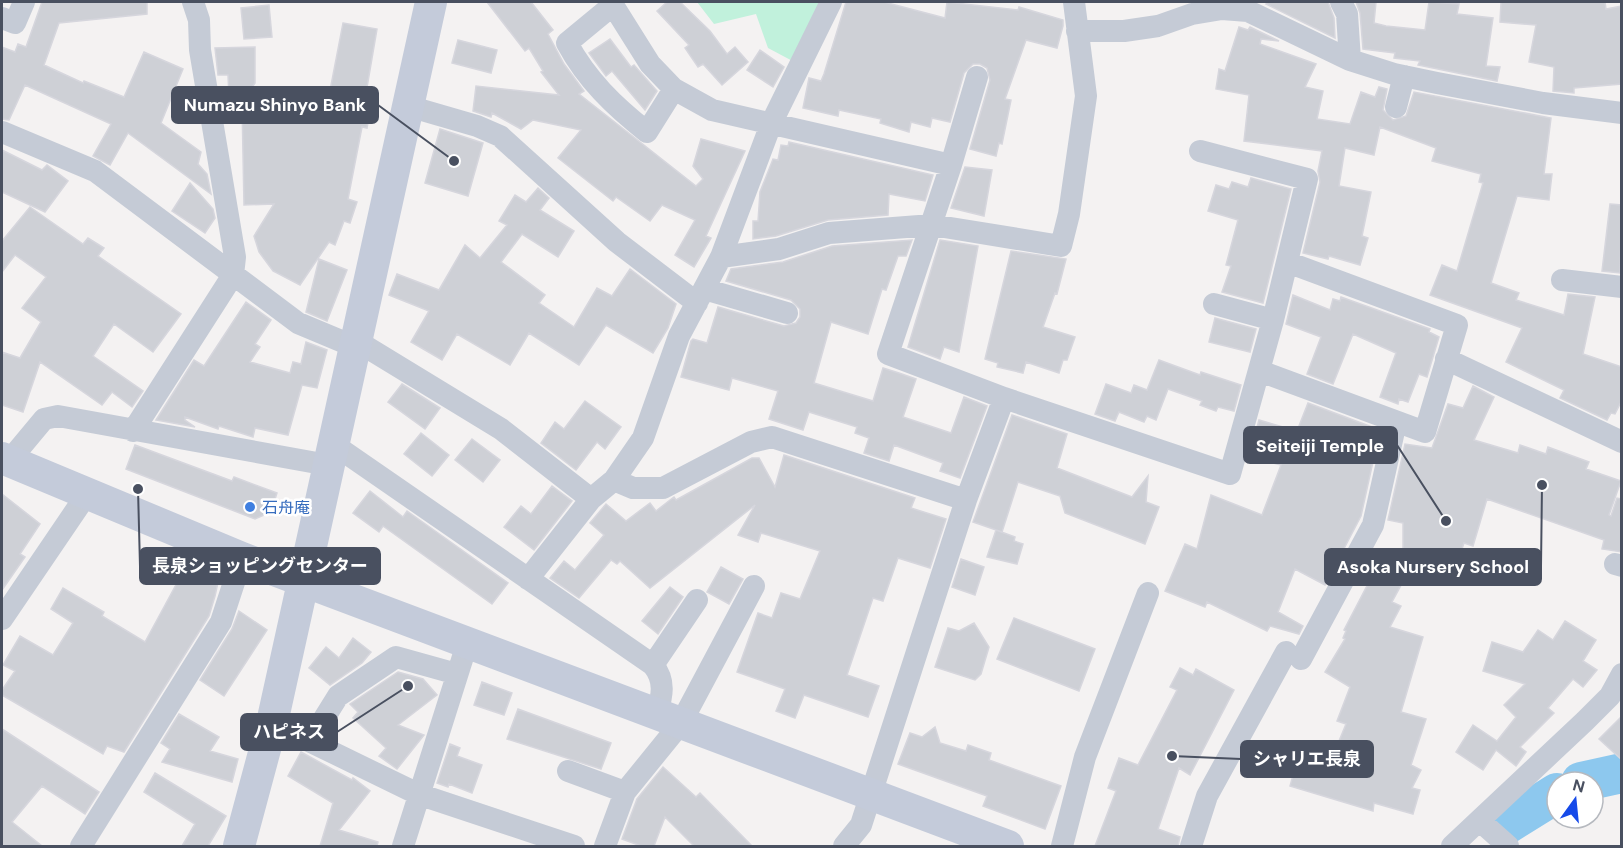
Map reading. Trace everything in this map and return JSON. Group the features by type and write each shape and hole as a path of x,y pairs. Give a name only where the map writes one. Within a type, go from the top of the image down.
{"street":[{"path":"2,18 15,23 24,2"},
{"path":"133,431 233,275 235,257 200,50 199,20 193,2"},
{"path":"239,846 272,723 430,2"},
{"path":"528,579 591,499 614,480 643,438 679,336 721,257 771,124 831,2"},
{"path":"721,257 779,249 829,233 932,225 1061,246 1069,214 1086,96 1074,2"},
{"path":"1341,2 1347,14 1350,60"},
{"path":"674,89 647,132 614,106 582,71 567,43 612,3 650,64 674,89 712,110 951,165"},
{"path":"1077,31 1124,31 1158,26 1192,14 1221,9 1248,11 1350,60 1404,76 1543,103 1622,113"},
{"path":"1396,107 1404,76"},
{"path":"977,77 932,225 888,354 1004,398 1230,474 1260,371 1306,179 1200,151"},
{"path":"408,106 477,126 500,136 617,242 700,296 787,313"},
{"path":"2,132 95,171 298,323 354,343 501,429 591,499"},
{"path":"1260,371 1425,432 1456,325 1287,262"},
{"path":"1562,280 1622,287"},
{"path":"1214,304 1273,320"},
{"path":"1446,359 1622,442"},
{"path":"844,846 861,825 966,500 1004,398"},
{"path":"669,719 659,672 652,665 528,579 330,455 133,431 58,417 44,419 5,460 242,558 466,644 1008,846"},
{"path":"1191,846 1207,796 1373,525 1396,422"},
{"path":"614,480 633,488 663,488 751,442 772,437 966,500"},
{"path":"2,619 87,494"},
{"path":"81,846 221,622 242,558"},
{"path":"605,846 625,792 754,586"},
{"path":"1062,846 1085,757 1148,593"},
{"path":"652,665 697,600"},
{"path":"403,846 466,644"},
{"path":"310,741 338,696 396,657 457,674"},
{"path":"1452,846 1586,721 1610,696 1622,674"},
{"path":"272,723 418,794 574,846"},
{"path":"568,771 625,792"},
{"path":"1480,820 1508,846"}],"green space":[{"path":"697,2 830,2 800,65 768,48 756,14 714,24"}],"building":[{"path":"42,2 147,2 147,14 59,23 44,65 83,83 84,81 124,97 144,52 183,69 161,123 201,152 198,164 207,174 211,194 128,133 110,165 93,156 111,124 25,85 9,120 2,119 2,47 15,52 18,44 26,47"},
{"path":"487,2 531,2 553,30 548,34 564,64 584,91 579,94 696,186 703,179 693,166 701,139 745,151 706,236 711,238 694,267 675,255 695,220 662,205 650,221 616,197 613,201 558,158 581,130 533,120 521,129 492,113 491,117 473,111 476,86 559,95 541,72 543,71 529,48 525,51"},
{"path":"667,2 680,2 710,31 727,54 735,47 748,62 722,85 703,64 698,67 685,48 689,45 657,11"},
{"path":"846,2 884,2 945,18 947,2 1018,10 1019,7 1063,20 1063,26 1057,48 1026,40 1005,99 1011,100 1002,144 999,143 996,156 970,149 990,80 987,68 980,64 973,64 964,73 950,122 932,118 930,127 911,122 909,132 880,123 881,119 839,110 838,116 803,108 809,78 821,81 824,74"},
{"path":"1268,2 1328,2 1334,18 1335,38 1266,4"},
{"path":"1356,2 1376,2 1374,23 1386,26 1425,30 1429,2 1459,4 1457,14 1493,18 1486,66 1500,67 1497,81 1418,65 1420,61 1394,58 1395,53 1363,49 1360,13"},
{"path":"1501,2 1605,2 1606,9 1622,6 1622,84 1574,88 1574,93 1553,91 1554,67 1529,62 1536,25 1500,22"},
{"path":"269,5 272,37 244,39 241,8"},
{"path":"343,23 377,29 365,99 372,100 367,128 362,127 348,199 357,202 350,223 344,221 335,245 329,242 300,285 273,271 259,252 254,236 274,204 244,205 242,104 328,101"},
{"path":"1239,27 1248,30 1250,27 1279,41 1261,39 1260,44 1316,64 1305,87 1323,91 1317,119 1350,124 1361,92 1375,97 1379,87 1387,89 1383,110 1393,120 1406,116 1414,92 1551,118 1544,174 1552,174 1549,200 1517,196 1491,283 1519,293 1516,300 1564,315 1568,294 1595,297 1583,354 1622,367 1622,400 1615,414 1611,413 1607,420 1560,398 1564,390 1506,362 1522,328 1430,295 1442,265 1457,271 1483,183 1479,182 1481,174 1432,161 1436,148 1380,127 1374,155 1345,148 1339,186 1371,192 1362,236 1368,238 1360,265 1329,256 1328,259 1303,253 1320,182 1318,171 1322,151 1244,141 1249,95 1216,89 1219,69 1225,71"},
{"path":"610,39 631,67 634,65 657,91 645,110 612,71 606,76 589,53"},
{"path":"458,40 497,50 491,73 452,63"},
{"path":"255,47 255,83 230,120 228,75 218,75 215,48"},
{"path":"760,50 784,67 773,87 747,70"},
{"path":"440,129 483,143 468,196 425,183"},
{"path":"789,142 933,175 925,201 889,194 888,215 828,220 776,236 753,239 753,221 758,221 760,192 773,159 778,160 781,145 788,146"},
{"path":"2,150 42,170 47,165 68,181 45,212 2,192"},
{"path":"965,167 992,170 984,216 951,208"},
{"path":"1251,178 1291,189 1263,303 1222,292 1231,266 1226,265 1238,220 1208,211 1216,185 1229,189 1232,182 1248,187"},
{"path":"190,183 213,209 215,218 205,233 172,211"},
{"path":"538,188 549,198 540,210 574,231 558,257 522,234 501,262 545,295 539,303 574,327 597,288 612,296 630,269 676,304 668,328 653,353 606,325 579,365 529,333 510,365 457,334 442,360 411,342 429,311 389,295 397,274 439,290 465,245 480,258 507,225 499,221 515,195 526,202"},
{"path":"1610,204 1622,205 1620,273 1602,271"},
{"path":"30,207 83,244 88,238 104,248 98,256 181,314 153,352 114,324 93,356 143,391 132,407 112,392 102,405 40,362 23,412 2,405 2,352 20,358 41,322 22,308 46,277 15,255 2,272 2,241"},
{"path":"912,240 906,256 898,256 886,290 882,289 868,334 831,322 814,383 873,401 883,368 916,379 903,417 951,433 964,397 987,406 960,478 940,471 943,463 894,445 889,461 864,453 869,438 855,433 857,427 809,412 803,430 769,419 778,391 732,378 729,390 681,377 691,341 693,339 707,343 718,307 784,326 796,323 800,317 800,309 791,300 726,281 731,269 783,262 832,246"},
{"path":"940,240 978,246 959,352 944,347 940,359 908,347"},
{"path":"1011,251 1066,259 1057,294 1055,293 1043,327 1075,337 1067,360 1063,360 1059,373 1026,362 1023,373 997,367 998,363 985,359"},
{"path":"319,259 347,270 327,321 306,312"},
{"path":"1293,295 1330,310 1333,299 1340,301 1341,297 1430,329 1429,332 1439,337 1427,377 1419,374 1408,402 1399,399 1398,404 1380,397 1396,353 1353,334 1333,384 1307,374 1321,337 1286,324"},
{"path":"246,302 271,320 255,344 260,347 250,362 290,373 293,362 301,364 306,342 327,350 317,388 302,385 288,435 255,428 253,437 219,426 218,429 185,417 185,420 195,427 156,420 194,360 204,366"},
{"path":"1215,318 1256,329 1250,352 1209,342"},
{"path":"1159,360 1200,375 1201,372 1241,385 1234,411 1218,407 1216,411 1200,405 1202,401 1168,389 1156,420 1147,416 1144,422 1119,412 1115,421 1095,414 1106,384 1131,393 1134,385 1147,390"},
{"path":"402,384 440,408 425,429 388,402"},
{"path":"1473,386 1494,397 1474,440 1518,453 1520,445 1546,454 1548,447 1589,462 1586,469 1621,481 1609,515 1611,516 1617,498 1622,499 1622,552 1602,549 1604,540 1487,499 1473,546 1464,543 1457,564 1442,559 1436,576 1403,566 1403,523 1388,520 1405,444 1432,448 1448,404 1463,408"},
{"path":"585,401 621,427 605,449 597,442 576,470 541,443 555,422 564,429"},
{"path":"1308,403 1380,430 1361,516 1325,585 1295,569 1278,612 1303,626 1299,634 1270,626 1267,631 1207,602 1205,607 1165,591 1185,544 1197,549 1211,495 1262,515 1281,465 1262,460 1266,446 1253,442 1259,420 1297,431"},
{"path":"1012,415 1067,434 1057,468 1132,497 1148,476 1146,502 1159,507 1145,544 1065,513 1060,496 1018,482 1002,532 973,522"},
{"path":"421,433 449,455 432,476 404,454"},
{"path":"472,439 500,460 483,482 455,460"},
{"path":"135,445 232,481 234,477 277,493 271,512 255,519 126,469"},
{"path":"784,455 915,498 911,508 946,519 930,568 898,558 883,601 873,598 847,675 879,686 868,717 804,695 795,718 776,711 785,689 737,672 758,613 772,618 781,593 800,599 820,551 761,533 758,542 738,535 755,505 650,588 620,561 617,564 611,560 579,598 550,578 564,561 575,570 604,535 590,523 606,504 626,521 650,503 656,511 674,497 676,500 752,458 759,458 775,487"},
{"path":"552,486 572,501 534,550 504,527 521,506 531,514"},
{"path":"370,491 403,517 407,511 508,583 492,604 383,526 379,532 353,513"},
{"path":"2,494 40,524 20,554 25,557 2,590"},
{"path":"996,530 1015,537 1014,541 1023,544 1017,564 987,557"},
{"path":"1371,558 1406,576 1392,602 1401,606 1390,627 1423,637 1401,712 1426,719 1411,765 1421,770 1412,788 1420,790 1413,814 1374,803 1373,811 1290,786 1300,751 1327,760 1328,757 1332,758 1346,724 1337,721 1350,687 1325,672 1345,639 1343,638 1346,631 1344,630 1371,578 1362,574"},
{"path":"961,559 984,567 975,595 952,587"},
{"path":"182,565 219,578 209,616 124,752 107,746 103,754 2,695 2,690 15,671 3,665 20,636 53,655 73,623 51,609 63,588 104,612 102,616 145,642 178,581"},
{"path":"721,567 743,579 729,604 707,592"},
{"path":"670,587 683,597 658,634 642,621"},
{"path":"239,611 267,630 224,696 200,680 232,629"},
{"path":"1014,618 1095,649 1079,691 997,659"},
{"path":"1565,621 1596,640 1583,661 1597,670 1583,687 1573,679 1548,708 1554,713 1520,747 1526,752 1516,766 1496,750 1483,770 1456,752 1473,725 1497,741 1516,717 1504,705 1525,684 1483,671 1492,642 1523,652 1538,630 1553,640"},
{"path":"974,623 989,647 981,674 975,680 935,667 948,628 959,631"},
{"path":"353,638 371,652 362,663 330,685 309,668 326,647 339,658"},
{"path":"1180,668 1193,675 1196,669 1234,690 1190,775 1179,768 1158,829 1180,837 1178,846 1095,846 1116,791 1108,788 1119,758 1138,765 1177,690 1170,687"},
{"path":"398,672 423,679 437,695 398,725 424,735 397,769 379,756 386,748 353,718 358,712 350,704"},
{"path":"482,682 512,693 504,715 474,705"},
{"path":"518,709 611,743 601,769 507,739"},
{"path":"179,714 219,737 210,751 238,759 232,782 162,762 170,749 161,743"},
{"path":"1622,716 1622,760 1599,739"},
{"path":"935,727 940,743 966,751 968,745 991,753 989,760 1061,786 1045,829 983,806 987,796 898,764 910,733 922,737"},
{"path":"2,729 99,792 85,814 42,786 12,822 42,846 2,846"},
{"path":"450,744 460,748 457,756 482,765 472,793 449,784 448,787 437,783"},
{"path":"301,752 352,780 353,778 370,791 339,830 378,842 377,846 320,846 333,803 288,776"},
{"path":"663,767 696,797 700,793 752,846 694,846 665,817 654,846 641,846 622,839 637,799"},
{"path":"155,773 226,816 208,846 182,846 195,824 144,792"}],"waterway":[{"path":"1605,777 1622,773"},
{"path":"1504,826 1545,800"}],"place":[{"name":"Numazu Shinyo Bank","path":"454,161"},
{"name":"Asoka Nursery School","path":"1542,485"},
{"name":"長泉ショッピングセンター","path":"138,489"},
{"name":"石舟庵","path":"250,507"},
{"name":"Seiteiji Temple","path":"1446,521"},
{"name":"ハピネス","path":"408,686"},
{"name":"シャリエ長泉","path":"1172,756"}]}
